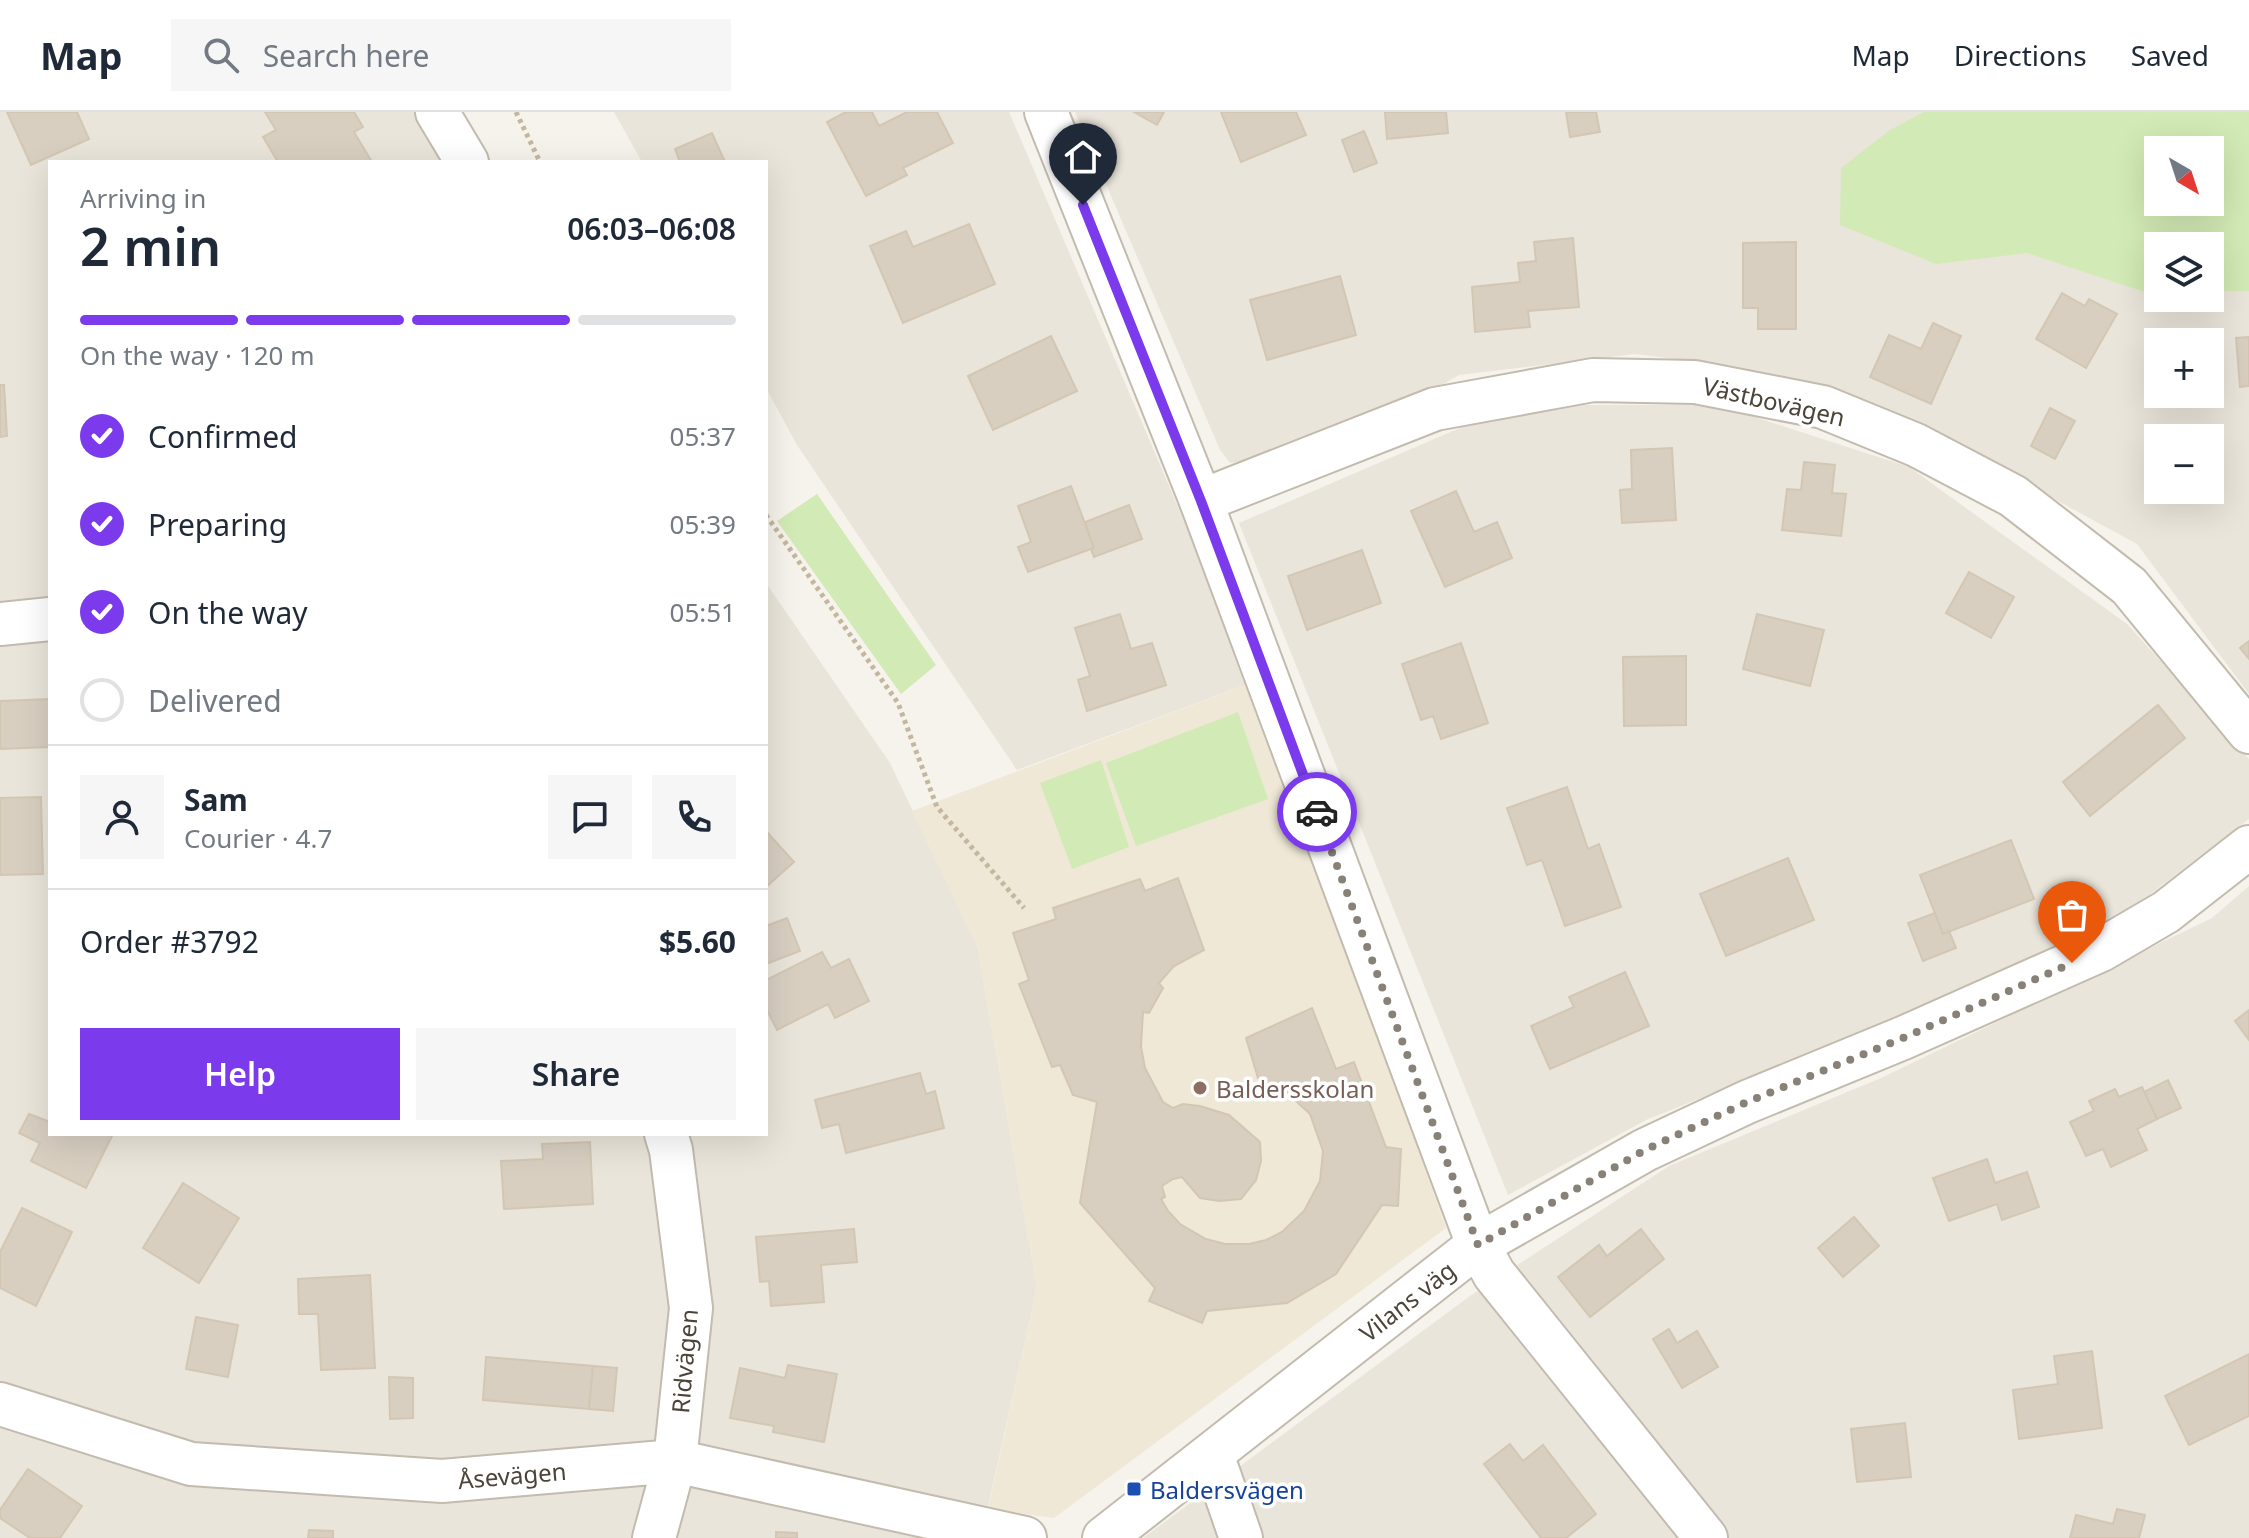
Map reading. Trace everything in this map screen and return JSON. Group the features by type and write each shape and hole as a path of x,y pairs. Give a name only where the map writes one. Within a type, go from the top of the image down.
{"street":[{"path":"437,112 466,160"},
{"path":"1046,112 1201,501 1478,1245 1494,1274 1706,1538"},
{"name":"Västbovägen","path":"1201,501 1435,409 1593,380 1695,382 1823,407 1916,445 2013,496 2129,586 2249,732"},
{"path":"0,624 48,619"},
{"name":"Vilans väg","path":"1104,1538 1478,1245 1658,1144 1747,1102 1903,1038 2101,950 2166,912 2249,847"},
{"name":"Ridvägen","path":"654,1538 675,1461 691,1308 667,1136"},
{"name":"Åsevägen","path":"0,1404 191,1464 442,1481 675,1461 1025,1538"},
{"path":"1212,1454 1241,1538"}],"path":[{"path":"516,112 539,160"},
{"path":"768,518 898,703 937,807 1024,908"}],"shaded area":[{"path":"0,112 418,112 446,160 48,160 48,1136 768,1136 768,586 890,763 978,948 1037,1288 981,1538 0,1538"},
{"path":"614,112 1009,112 1253,682 1017,770 797,445 768,392 768,160 641,160"},
{"path":"1075,112 2249,112 2249,694 2137,544 1957,446 1726,365 1635,354 1459,375 1430,392 1260,459 1230,463 1220,450"},
{"path":"1513,405 1718,405 1909,467 2127,624 2249,759 2249,819 2104,929 1937,1003 1646,1120 1508,1195 1239,523"},
{"name":"Baldersskolan","path":"1253,682 1446,1228 1054,1518 988,1509 1037,1288 978,948 912,811"},
{"path":"2249,886 2249,1538 1143,1538 1470,1296 1669,1166 1881,1078 2212,918"}],"green space":[{"path":"1924,112 2249,112 2249,291 2224,291 2224,232 2144,232 2144,292 2027,253 1936,264 1840,225 1841,168 1890,130"},
{"path":"817,494 936,665 901,694 777,521"},
{"path":"1238,712 1268,799 1136,846 1106,763"},
{"path":"1101,760 1129,847 1072,869 1040,783"}],"building":[{"path":"7,112 77,112 89,139 31,165"},
{"path":"265,112 354,112 363,127 354,132 371,160 277,160 263,137 276,130"},
{"path":"846,112 872,112 879,126 907,112 937,112 953,143 903,168 907,175 866,196 827,122"},
{"path":"1134,112 1164,112 1157,125"},
{"path":"1221,112 1296,112 1306,135 1241,162"},
{"path":"1385,112 1446,112 1448,133 1387,139"},
{"path":"1566,112 1596,112 1600,132 1570,137"},
{"path":"1364,131 1377,163 1354,172 1342,140"},
{"path":"712,133 724,160 679,160 675,149"},
{"path":"969,224 995,284 903,323 870,246 906,231 913,247"},
{"path":"1573,238 1579,307 1528,311 1530,327 1475,332 1472,287 1520,282 1518,263 1536,261 1534,242"},
{"path":"1796,242 1796,329 1758,329 1758,308 1743,308 1743,243"},
{"path":"1340,276 1356,335 1267,360 1250,300"},
{"path":"2062,293 2085,306 2089,299 2117,314 2086,368 2036,339"},
{"path":"1933,323 1961,336 1931,404 1870,377 1889,335 1921,349"},
{"path":"1051,336 1077,391 993,430 968,376"},
{"path":"2249,337 2249,386 2240,387 2236,338"},
{"path":"0,385 4,385 7,436 0,437"},
{"path":"2050,408 2075,421 2055,459 2031,446"},
{"path":"1672,448 1676,520 1622,523 1620,490 1632,489 1631,450"},
{"path":"1804,462 1835,465 1832,493 1846,494 1841,536 1782,530 1787,489 1801,490"},
{"path":"1071,486 1094,548 1028,572 1018,547 1031,542 1018,506"},
{"path":"1456,491 1474,532 1497,522 1512,558 1445,587 1411,511"},
{"path":"1129,505 1142,539 1094,557 1085,522"},
{"path":"1362,550 1381,603 1307,630 1288,576"},
{"path":"1969,572 2014,597 1991,638 1946,613"},
{"path":"1120,614 1131,649 1152,643 1166,685 1087,711 1078,680 1090,676 1075,628"},
{"path":"1757,614 1824,630 1810,686 1743,669"},
{"path":"2249,641 2249,659 2240,648"},
{"path":"1461,643 1488,723 1441,739 1433,716 1421,720 1402,664"},
{"path":"1686,656 1686,725 1624,726 1623,657"},
{"path":"48,699 48,747 0,749 0,701"},
{"path":"2158,705 2185,738 2090,816 2063,782"},
{"path":"1567,787 1588,849 1599,844 1621,907 1565,926 1542,860 1527,865 1507,808"},
{"path":"41,797 43,874 0,875 0,798"},
{"path":"768,833 794,862 768,885"},
{"path":"2011,840 2034,899 1943,934 1920,875"},
{"path":"1788,858 1814,920 1726,956 1700,894"},
{"path":"1178,878 1204,950 1174,966 1159,983 1163,988 1149,1013 1143,1012 1141,1047 1145,1068 1163,1102 1173,1108 1183,1104 1200,1106 1229,1115 1260,1142 1261,1161 1256,1180 1241,1199 1219,1201 1200,1198 1182,1177 1173,1179 1162,1186 1165,1197 1161,1199 1168,1211 1180,1224 1206,1239 1225,1244 1249,1244 1282,1232 1304,1211 1320,1181 1323,1151 1310,1114 1284,1090 1258,1078 1246,1038 1312,1008 1336,1069 1354,1062 1386,1147 1401,1149 1398,1206 1382,1205 1336,1274 1287,1303 1207,1311 1202,1323 1149,1301 1155,1288 1080,1203 1097,1102 1073,1095 1060,1065 1052,1067 1019,984 1029,980 1013,933 1056,919 1053,908 1140,879 1145,891"},
{"path":"1935,913 1943,934 1949,931 1956,948 1923,961 1908,923"},
{"path":"787,918 800,951 768,963 768,925"},
{"path":"822,952 831,968 849,959 869,1001 835,1018 828,1004 777,1030 768,1012 768,979"},
{"path":"1625,972 1649,1026 1550,1069 1531,1026 1574,1007 1569,997"},
{"path":"2249,1010 2249,1040 2235,1021"},
{"path":"920,1073 926,1094 935,1091 944,1128 846,1153 839,1124 822,1128 815,1100"},
{"path":"2168,1080 2181,1108 2157,1119 2144,1092"},
{"path":"2142,1087 2157,1119 2137,1129 2147,1150 2111,1167 2103,1149 2086,1156 2070,1122 2094,1111 2089,1101 2115,1089 2119,1097"},
{"path":"29,1114 48,1121 48,1136 112,1136 86,1188 31,1161 40,1143 19,1133"},
{"path":"590,1142 593,1204 504,1209 501,1161 543,1159 542,1144"},
{"path":"1987,1159 1995,1183 2027,1172 2039,1207 2002,1220 1997,1204 1949,1221 1933,1178"},
{"path":"183,1183 239,1218 199,1283 143,1248"},
{"path":"22,1208 72,1232 36,1306 0,1288 0,1252"},
{"path":"1854,1217 1879,1246 1843,1277 1818,1248"},
{"path":"854,1229 857,1262 821,1265 824,1302 771,1306 769,1281 760,1282 756,1237"},
{"path":"1641,1229 1664,1259 1590,1317 1558,1277 1599,1245 1607,1256"},
{"path":"370,1275 375,1368 321,1370 318,1314 299,1314 298,1279"},
{"path":"196,1317 238,1325 228,1377 186,1369"},
{"path":"1669,1329 1677,1343 1697,1331 1718,1367 1682,1388 1653,1339"},
{"path":"2092,1351 2102,1428 2019,1439 2013,1390 2058,1384 2054,1356"},
{"path":"2249,1354 2249,1416 2189,1445 2165,1396"},
{"path":"486,1357 593,1366 589,1409 483,1400"},
{"path":"788,1365 837,1374 824,1442 773,1432 774,1426 730,1418 740,1368 785,1378"},
{"path":"593,1366 617,1368 613,1411 589,1409"},
{"path":"389,1377 413,1378 413,1418 390,1419"},
{"path":"1905,1423 1911,1477 1857,1482 1851,1429"},
{"path":"1510,1444 1523,1461 1543,1445 1596,1514 1566,1538 1541,1538 1484,1464"},
{"path":"28,1469 82,1506 60,1538 30,1538 0,1518 0,1510"},
{"path":"2117,1509 2145,1515 2139,1538 2070,1538 2076,1515 2113,1524"},
{"path":"309,1530 333,1531 333,1538 308,1538"},
{"path":"776,1532 797,1533 797,1538 776,1538"}],"way so far":[{"path":"1317,812 1478,1245 1645,1150 1747,1102 1903,1038 2072,963"}],"place":[{"name":"Baldersskolan","path":"1200,1088"},
{"name":"Baldersvägen","path":"1134,1489"}],"route":[{"path":"1083,205 1201,501 1317,812"}]}
